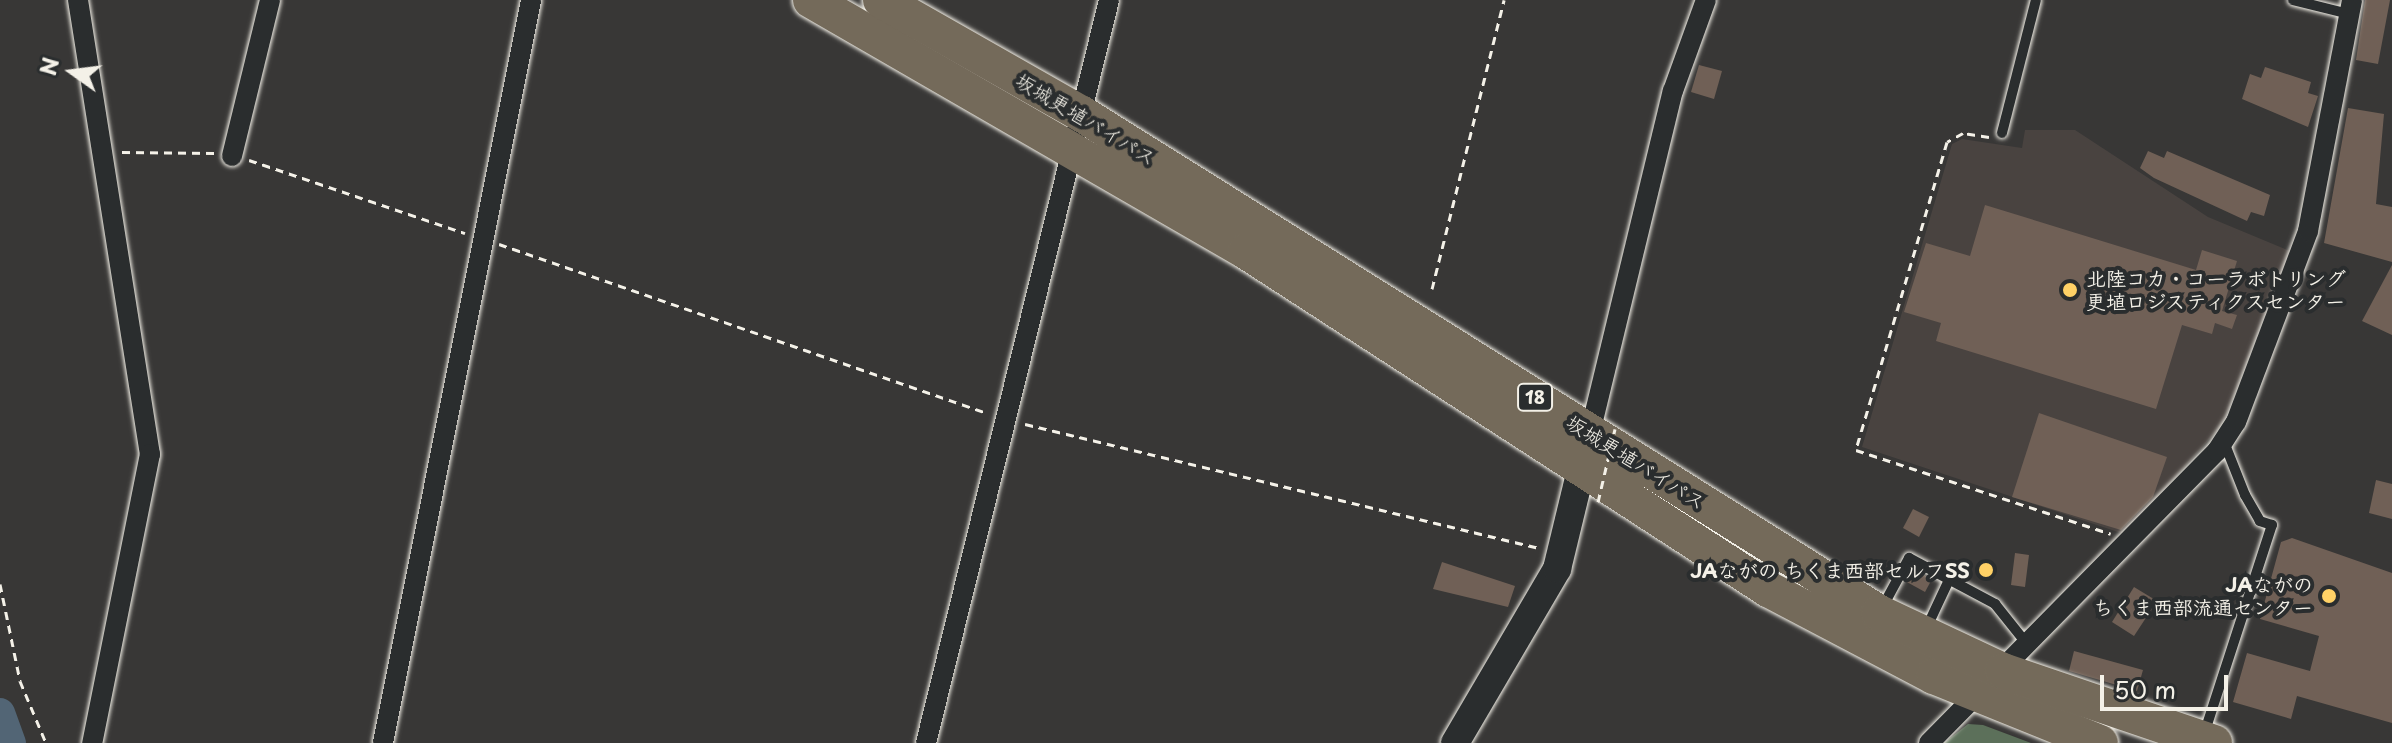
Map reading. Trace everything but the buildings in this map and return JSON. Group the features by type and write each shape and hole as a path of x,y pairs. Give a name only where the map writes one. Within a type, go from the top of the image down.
{"highway":[{"name":"坂城更埴バイパス","path":"811,0 1077,130 1602,431 1879,613 1923,636 1990,682 2100,743"},
{"name":"坂城更埴バイパス","path":"881,0 1768,589 1990,682 2208,741"}],"street":[{"path":"78,0 150,454 92,743"},
{"path":"232,156 270,0"},
{"path":"383,743 531,0"},
{"path":"926,743 1109,0"},
{"path":"1455,743 1562,553 1582,468 1602,431 1673,91 1706,0"},
{"path":"1929,743 2224,442 2308,231 2350,7"}],"lane":[{"path":"2002,133 2036,0"},
{"path":"2293,0 2350,7"},
{"path":"2208,741 2272,525 2253,508 2224,442"},
{"path":"1879,613 1909,558 1995,604 2027,644"},
{"path":"1923,636 1949,580"}],"path":[{"path":"1432,289 1504,0"},
{"path":"2002,133 1963,133 1947,142 1856,450 2129,542"},
{"path":"101,153 181,148 232,156 484,239 1006,419 1562,553"},
{"path":"1598,502 1602,431"},
{"path":"0,584 20,681 46,743"}],"shaded area":[{"path":"2025,130 2075,130 2208,217 2290,251 2223,424 2124,534 1862,447 1952,144 1962,139 2022,148"}],"green space":[{"path":"1968,724 1983,725 2031,743 1944,743"}],"waterway":[{"path":"0,713 11,743"}],"place":[{"name":"北陸コカ・コーラボトリング 更埴ロジスティクスセンター","path":"2070,290"},
{"name":"JAながの ちくま西部セルフSS","path":"1986,570"},
{"name":"JAながの ちくま西部流通センター","path":"2329,596"}]}
